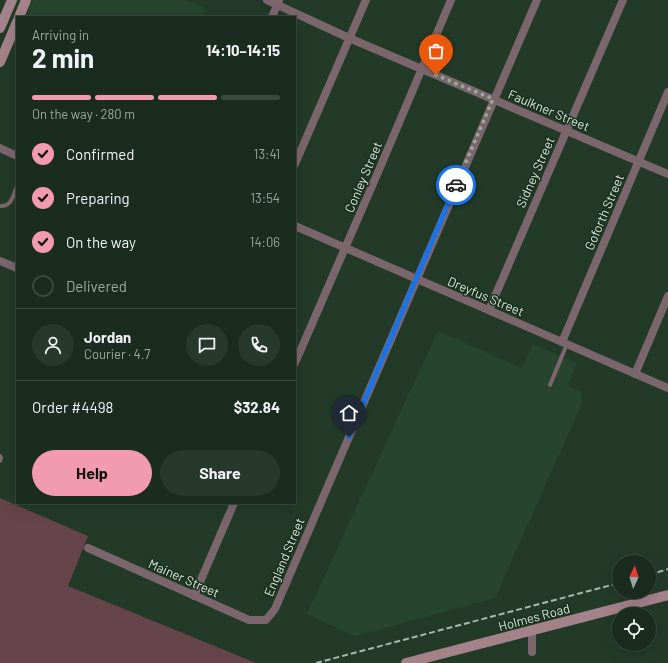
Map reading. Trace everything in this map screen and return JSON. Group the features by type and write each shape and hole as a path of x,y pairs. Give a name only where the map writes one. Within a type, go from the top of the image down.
{"main road":[{"path":"1,25 12,0"},
{"path":"19,16 25,2"},
{"path":"0,62 16,24"},
{"name":"Holmes Road","path":"406,663 668,595"}],"street":[{"path":"12,0 25,2"},
{"name":"Faulkner Street","path":"267,0 278,3 349,38 668,174"},
{"path":"296,162 366,0"},
{"name":"Conley Street","path":"296,361 451,0"},
{"name":"England Street","path":"270,615 275,609 536,0"},
{"name":"Sidney Street","path":"489,310 623,0"},
{"path":"272,16 278,3"},
{"name":"Goforth Street","path":"564,343 638,161 668,92"},
{"path":"0,148 16,156"},
{"name":"Dreyfus Street","path":"296,226 668,388"},
{"path":"0,261 16,268"},
{"path":"635,374 668,296"},
{"path":"194,596 234,504"},
{"name":"Mainer Street","path":"88,548 249,620 266,620 270,615"},
{"path":"532,631 532,652"}],"lane":[{"path":"0,206 4,207 10,202 16,188"},
{"path":"550,385 564,343"},
{"path":"0,456 0,461"}],"shaded area":[{"path":"33,0 186,0 206,8 202,16 26,16"},
{"path":"438,331 522,368 533,344 577,363 568,386 581,392 582,403 495,598 356,636 352,635 307,614"},
{"path":"0,498 88,536 68,586 256,663 0,663"}],"railway":[{"path":"656,573 668,569"},
{"path":"316,663 612,585"}],"way so far":[{"path":"436,75 493,99 456,185"}],"route":[{"path":"349,437 456,185"}]}
